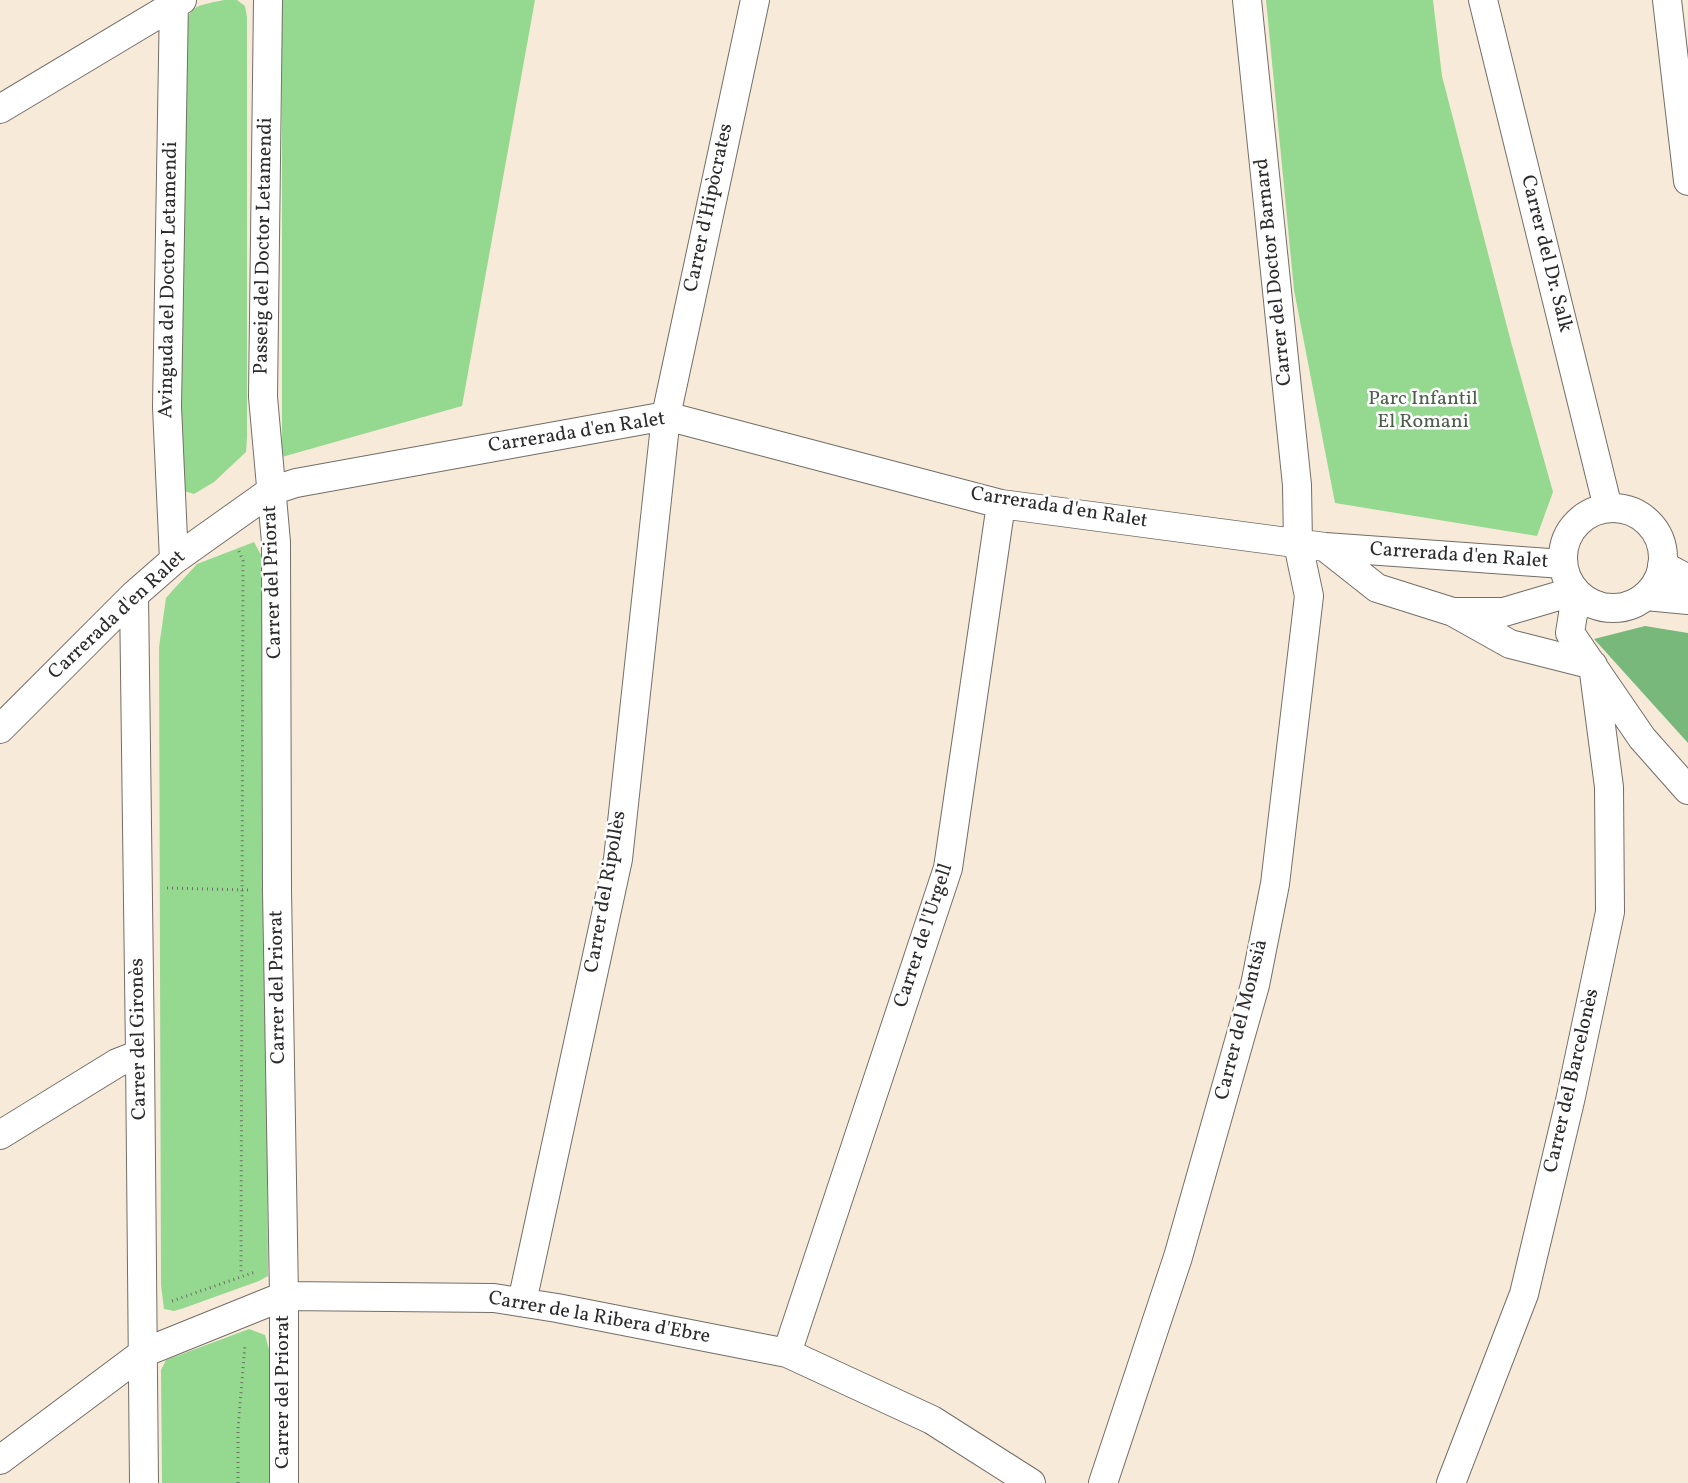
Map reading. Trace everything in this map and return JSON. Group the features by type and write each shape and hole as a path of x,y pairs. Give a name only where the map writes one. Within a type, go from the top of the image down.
{"street":[{"name":"Passeig del Doctor Letamendi","path":"268,0 263,397 271,491"},
{"name":"Carrer d'Hipòcrates","path":"666,416 755,0"},
{"name":"Carrer del Doctor Barnard","path":"1247,0 1297,485 1311,545"},
{"name":"Carrer del Dr. Salk","path":"1483,0 1608,508"},
{"path":"1667,0 1688,181"},
{"path":"0,109 177,1"},
{"name":"Avinguda del Doctor Letamendi","path":"174,560 167,407 177,1"},
{"name":"Carrerada d'en Ralet","path":"0,729 134,595 174,560 271,491 296,483 666,416 1001,504 1311,545 1563,564"},
{"name":"Carrer del Ripollès","path":"522,1302 618,859 666,416"},
{"name":"Carrer del Priorat","path":"271,491 276,542 277,880 284,1296 284,1483"},
{"name":"Carrer de l'Urgell","path":"787,1353 948,868 1001,504"},
{"path":"1608,508 1624,509 1641,517 1653,528 1661,546 1662,565 1658,581 1646,596 1634,604 1618,608 1602,608 1587,602 1567,581 1563,564 1567,537 1577,524 1590,513 1608,508"},
{"name":"Carrerada d'en Ralet","path":"1311,545 1377,588 1453,612 1510,644 1593,665"},
{"name":"Carrer del Montsià","path":"1102,1483 1178,1257 1255,985 1275,884 1310,596 1311,545"},
{"path":"1662,565 1688,579"},
{"name":"Carrer del Gironès","path":"134,595 144,1483"},
{"name":"Carrerada d'en Ralet","path":"1453,612 1504,612 1579,595"},
{"path":"1579,595 1570,633 1642,738 1688,790"},
{"path":"1646,596 1688,600"},
{"name":"Carrer del Barcelonès","path":"1451,1483 1524,1294 1570,1101 1610,912 1609,786 1593,665"},
{"path":"0,1135 117,1063 140,1054"},
{"name":"Carrer de la Ribera d'Ebre","path":"0,1460 143,1353 284,1296 494,1298 787,1353 932,1420 1031,1483"}],"path":[{"path":"234,548 239,550 243,562 241,890 242,1275"},
{"path":"159,888 250,890"},
{"path":"169,1302 259,1270"},
{"path":"238,1483 238,1429 246,1339"}],"green space":[{"path":"224,0 237,0 245,6 247,17 247,438 246,452 214,482 194,494 184,491 181,480 183,41 189,14 193,10 204,4"},
{"path":"282,0 535,0 462,406 282,457"},
{"name":"Parc Infantil El Romani","path":"1266,0 1433,0 1442,76 1511,342 1553,492 1537,536 1335,503 1294,290"},
{"path":"254,542 261,555 263,566 268,1276 259,1281 174,1311 164,1309 161,1285 159,647 166,598 173,590 197,564"},
{"path":"1645,626 1688,633 1688,743 1594,639"},
{"path":"249,1329 265,1335 271,1356 272,1483 162,1483 161,1370 166,1360"}]}
